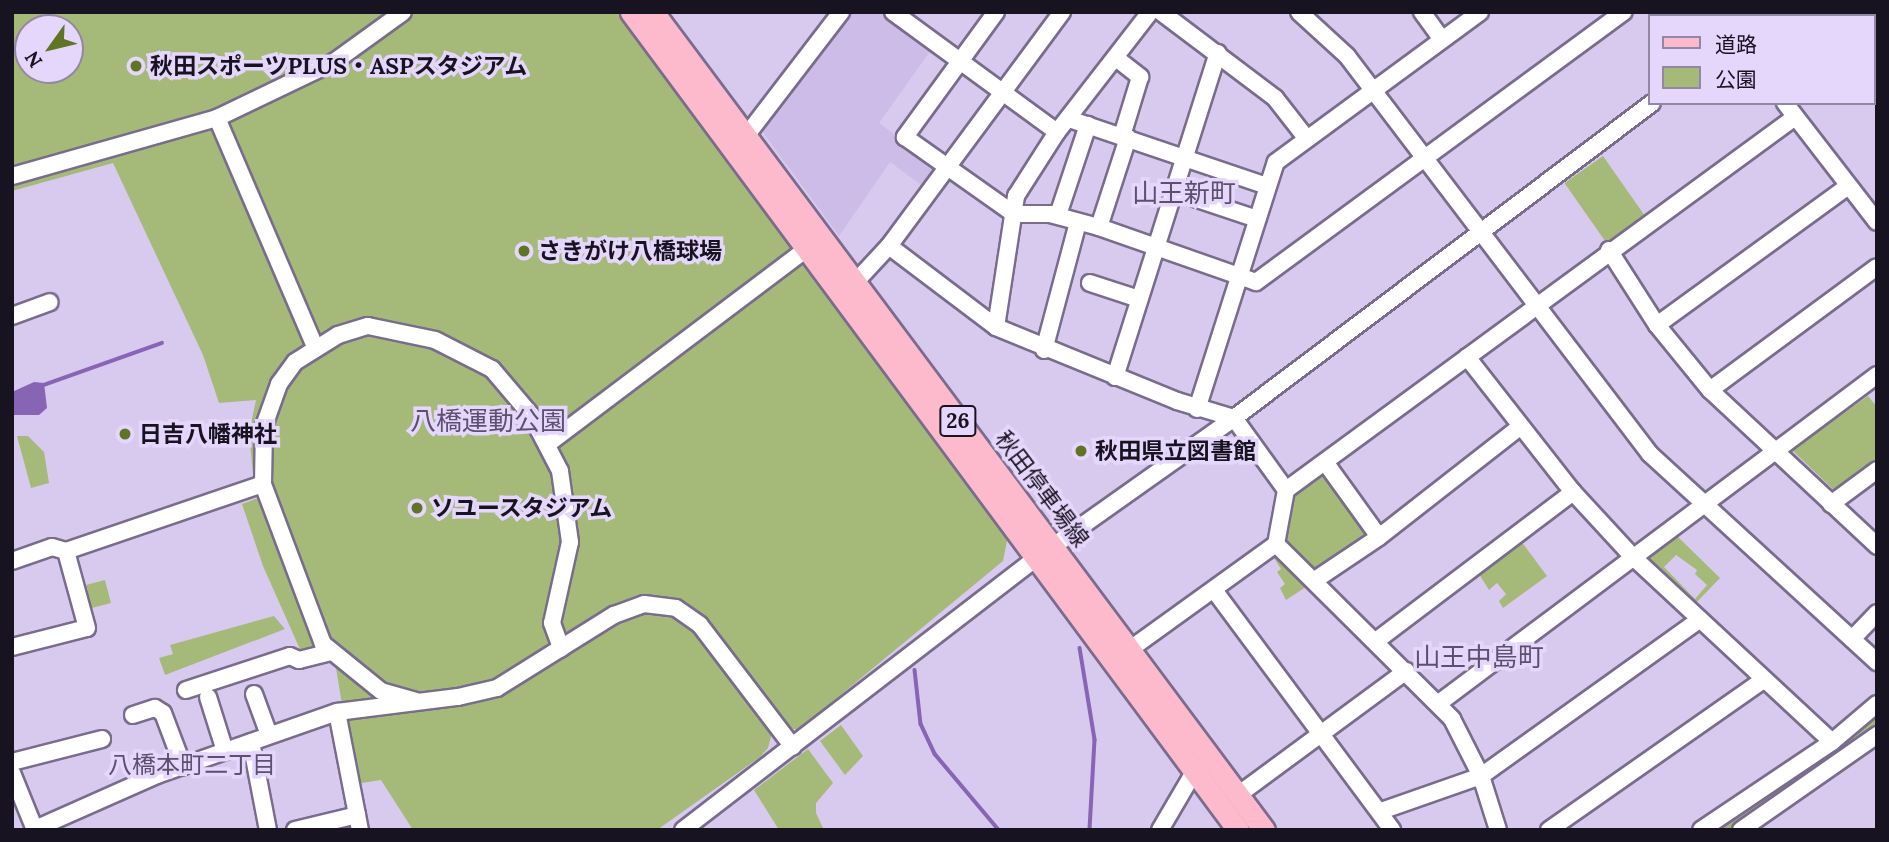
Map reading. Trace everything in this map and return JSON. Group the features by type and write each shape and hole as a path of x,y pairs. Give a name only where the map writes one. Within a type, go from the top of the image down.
{"main road":[{"name":"秋田停車場線","path":"631,12 806,249 849,289"},
{"name":"秋田停車場線","path":"653,12 746,136 849,289 1044,552 1194,772 1238,830"},
{"name":"秋田停車場線","path":"1044,552 1129,650 1264,830"}],"street":[{"path":"12,176 217,118 334,62 403,12"},
{"path":"746,136 841,12"},
{"path":"893,12 915,19 961,61 1057,132"},
{"path":"996,12 905,137 946,169 1014,214 1058,215 1155,246 1240,278 1262,280 1623,12"},
{"path":"849,289 889,246 1062,12"},
{"path":"996,327 1016,196 1057,132 1150,12"},
{"path":"1161,12 1275,98 1307,139"},
{"path":"1299,12 1346,56 1535,307 1650,454 1706,502 1877,662"},
{"path":"1422,12 1442,40"},
{"path":"1197,409 1276,162 1480,12"},
{"path":"1115,377 1218,53"},
{"path":"1099,227 1140,77 1116,58"},
{"path":"683,830 1044,552 1234,418 1649,105"},
{"path":"1786,105 1877,222"},
{"path":"1129,650 1276,544 1286,490 1609,250 1795,117"},
{"path":"217,118 315,347"},
{"path":"1069,119 1185,156 1267,186"},
{"path":"1058,215 1088,125"},
{"path":"1657,325 1848,186"},
{"path":"1173,191 1257,219"},
{"path":"1044,351 1078,222"},
{"path":"889,246 996,327 1044,351 1197,409 1234,418 1286,490"},
{"path":"549,443 806,249"},
{"path":"1609,250 1657,325 1710,390 1774,453 1877,546"},
{"path":"1710,390 1877,267"},
{"path":"1090,282 1139,299"},
{"path":"12,316 50,302"},
{"path":"416,701 381,691 330,652 263,484 262,440 270,401 295,362 315,347 368,326 435,340 492,369 549,443 560,471 569,542 552,623 561,648"},
{"path":"1467,356 1573,492 1632,556 1762,681 1832,742"},
{"path":"1439,703 1632,556 1873,384"},
{"path":"1315,580 1379,537 1520,427"},
{"path":"1325,462 1379,537"},
{"path":"1831,504 1877,470"},
{"path":"12,561 52,547 66,551 263,484"},
{"path":"1376,641 1573,492"},
{"path":"1276,544 1439,703 1466,739 1498,830"},
{"path":"12,647 88,628 66,551"},
{"path":"1214,590 1381,811 1392,830"},
{"path":"102,739 13,772 35,829 183,766 337,712 497,688 634,606 653,603 676,608 700,625 793,747"},
{"path":"1852,639 1877,613"},
{"path":"1381,811 1481,776 1700,619"},
{"path":"186,690 290,656 299,660 330,652"},
{"path":"1238,795 1323,735 1406,671"},
{"path":"1549,830 1762,681"},
{"path":"254,694 269,735"},
{"path":"208,697 225,751"},
{"path":"1701,830 1832,742 1877,705"},
{"path":"133,715 155,708 163,713 183,766"},
{"path":"295,830 358,822 337,712"},
{"path":"1741,830 1877,736"},
{"path":"251,742 268,830"},
{"path":"1160,830 1194,772"}],"shaded area":[{"path":"848,12 879,12 931,50 879,123 939,168 925,188 890,162 839,236 762,131"},
{"path":"34,382 44,383 47,408 39,415 14,415 12,392"}],"green space":[{"name":"八橋運動公園","path":"12,12 617,12 1008,536 1003,561 798,730 782,726 772,733 768,748 760,757 657,830 413,830 381,780 355,784 336,668 324,655 263,494 255,496 249,433 256,400 219,403 203,355 113,163 12,191"},
{"path":"1603,156 1646,217 1608,244 1564,183"},
{"path":"1868,396 1877,407 1877,467 1838,494 1792,450"},
{"path":"17,436 28,436 44,452 49,483 31,488"},
{"path":"1325,467 1373,535 1315,574 1279,540 1289,492"},
{"path":"263,496 321,650 303,656 263,566 242,504"},
{"path":"1675,534 1720,578 1692,607 1647,566 1646,557","holes":["1676,555 1697,570 1695,574 1707,585 1695,599 1664,567"]},
{"path":"1521,541 1547,576 1503,608 1499,601 1506,594 1497,583 1489,590 1479,574"},
{"path":"1279,556 1309,585 1286,600 1280,588 1285,584 1277,572 1281,569 1274,558"},
{"path":"105,580 111,603 84,610 79,593 88,591 86,585"},
{"path":"274,616 285,629 165,675 159,658 173,654 170,645"},
{"path":"1877,708 1877,731 1738,830 1708,830"},
{"path":"841,725 863,756 845,775 820,741"},
{"path":"808,749 833,783 816,803 816,813 824,830 779,830 754,790"}],"waterway":[{"path":"44,385 162,343"},
{"path":"1080,648 1095,740 1090,830"},
{"path":"915,670 921,724 935,754 999,830"}],"place":[{"name":"秋田スポーツPLUS・ASPスタジアム","path":"136,66"},
{"name":"さきがけ八橋球場","path":"524,251"},
{"name":"日吉八幡神社","path":"125,434"},
{"name":"秋田県立図書館","path":"1081,451"},
{"name":"ソユースタジアム","path":"417,508"}],"district":[{"name":"山王新町","path":"1184,193"},
{"name":"八橋運動公園","path":"488,421"},
{"name":"山王中島町","path":"1479,657"},
{"name":"八橋本町二丁目","path":"192,765"}]}
